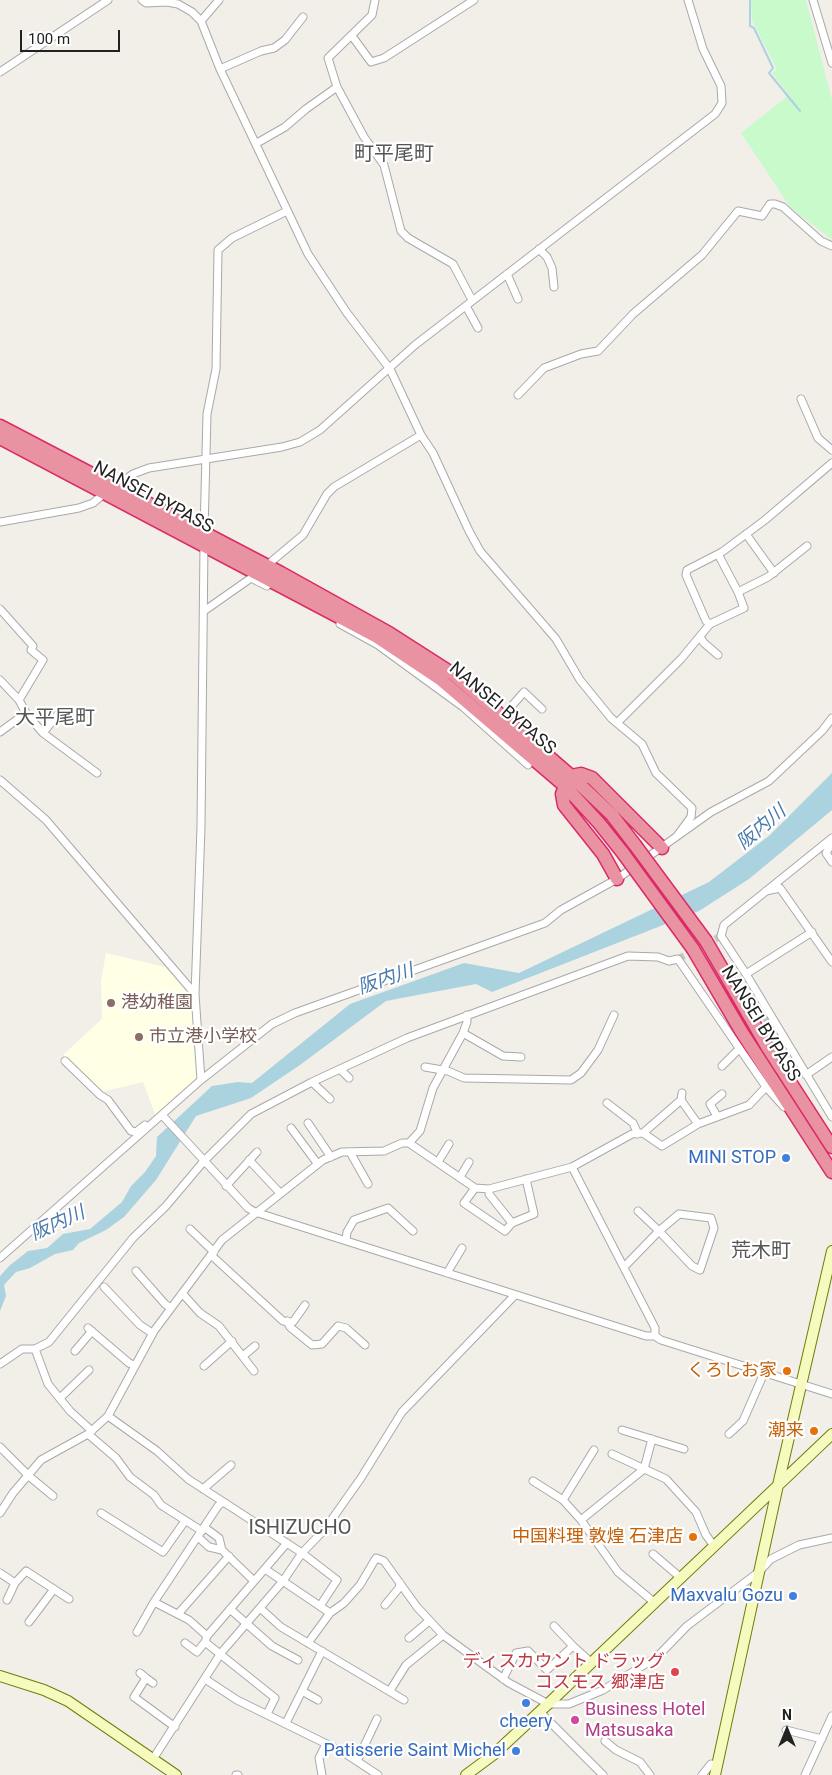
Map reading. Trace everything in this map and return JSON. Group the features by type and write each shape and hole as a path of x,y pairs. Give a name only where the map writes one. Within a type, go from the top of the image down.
{"highway":[{"name":"NANSEI BYPASS","path":"0,426 110,490"},
{"name":"NANSEI BYPASS","path":"0,438 110,490 204,539 377,638 440,679 612,815 706,941 768,1048 832,1147"},
{"name":"NANSEI BYPASS","path":"204,539 252,557 389,633 453,674 503,716 568,781 693,949 741,1031 800,1119 832,1172"},
{"path":"617,879 603,854 564,805 562,794 568,781 581,774 592,778 662,848"}],"main road":[{"path":"717,1770 778,1484 832,1251"},
{"path":"466,1775 493,1754 540,1712 832,1434"},
{"path":"0,1676 44,1690 68,1701 176,1775"}],"street":[{"path":"0,72 108,0"},
{"path":"142,0 146,3 167,2 178,4 192,12 200,21 220,69 287,211 313,261 347,314 390,369 421,435 433,453 468,531 480,551 556,639 580,680 612,718 642,744 656,773 692,808 691,817 677,836"},
{"path":"200,21 219,0"},
{"path":"375,0 372,15 328,58 337,87 364,137 384,166 401,231 408,238 453,264 472,300"},
{"path":"352,36 371,62 384,58 474,0"},
{"path":"0,522 79,508 92,503 133,474 149,468 206,460 300,442 320,430 415,345 715,114 722,103 721,86 703,49 688,0"},
{"path":"814,0 832,63"},
{"path":"220,69 261,51 274,48 285,40 303,17"},
{"path":"256,143 285,127 337,87"},
{"path":"518,395 544,368 581,354 598,351 633,314 673,282 702,255 738,211 762,216 770,204 775,204 783,207 821,241 832,246"},
{"path":"201,1080 196,994 201,827 204,539 207,414 216,369 218,250 232,238 287,211"},
{"path":"539,249 547,257 552,268 554,287"},
{"path":"507,274 518,299"},
{"path":"466,306 478,328"},
{"path":"801,399 818,438 832,450"},
{"path":"272,561 303,535 327,494 334,487 421,435"},
{"path":"710,624 706,621 686,575 687,570 718,554 746,534 832,463"},
{"path":"746,534 774,573"},
{"path":"738,592 774,573 807,546"},
{"path":"618,722 700,637 710,624 744,608 738,592 718,554"},
{"path":"204,611 251,578 378,645 463,707 528,765"},
{"path":"0,609 33,646 32,650 43,660 19,700"},
{"path":"700,637 718,655"},
{"path":"0,680 19,700 26,713 43,732 95,769 97,773"},
{"path":"503,716 524,692 542,709"},
{"path":"0,732 26,713"},
{"path":"43,732 57,715"},
{"path":"0,1258 155,1121 163,1117 201,1080 272,1024 295,1013 545,923 561,910 617,879 711,812 769,781 817,736 832,718"},
{"path":"0,780 46,820 196,994"},
{"path":"832,838 724,925 721,936 832,1117"},
{"path":"832,843 826,853 832,862"},
{"path":"763,892 780,888 832,962"},
{"path":"746,974 812,932"},
{"path":"0,1364 22,1349 35,1349 49,1342 60,1331 110,1265 166,1206 202,1159 251,1114 312,1082 407,1038 628,956 658,956 669,961 678,960 738,1050 766,1087 797,1121 800,1119"},
{"path":"410,1143 420,1131 433,1088 463,1033 468,1022 467,1015"},
{"path":"424,1067 464,1078 571,1080 581,1073 598,1050 614,1015"},
{"path":"463,1033 503,1056 521,1057"},
{"path":"722,1066 738,1050"},
{"path":"806,1076 832,1057"},
{"path":"65,1060 100,1095 108,1100 130,1132 136,1132 150,1120 155,1121"},
{"path":"340,1069 349,1078"},
{"path":"312,1082 330,1099"},
{"path":"0,1513 27,1474 48,1455 90,1433 108,1416 152,1333 222,1240 317,1163 350,1152 384,1151 402,1143 410,1143 476,1188 489,1190 572,1167 632,1134 640,1134 662,1146 698,1124 749,1104 766,1087"},
{"path":"717,1116 710,1104 722,1094"},
{"path":"640,1134 681,1097 698,1124"},
{"path":"608,1103 633,1123 640,1134"},
{"path":"163,1117 226,1186 248,1208 255,1212 646,1336 655,1336 661,1340 832,1394"},
{"path":"308,1123 331,1157"},
{"path":"291,1128 317,1163"},
{"path":"438,1162 449,1144"},
{"path":"226,1186 257,1152"},
{"path":"350,1152 368,1184"},
{"path":"249,1160 280,1193"},
{"path":"460,1178 470,1162"},
{"path":"572,1167 655,1328 655,1336"},
{"path":"476,1188 464,1203 505,1231 512,1223 534,1214 526,1179"},
{"path":"489,1190 512,1223"},
{"path":"346,1240 347,1232 354,1220 388,1208 413,1231"},
{"path":"624,1267 659,1231 679,1214 710,1218 714,1228 700,1270 692,1266 659,1231 638,1211"},
{"path":"190,1229 212,1253 283,1321 293,1322 305,1305"},
{"path":"447,1273 462,1248"},
{"path":"136,1271 171,1308"},
{"path":"104,1287 140,1325 152,1333"},
{"path":"182,1293 200,1313 220,1326 254,1371"},
{"path":"153,1759 221,1653 283,1581 302,1553 325,1529 361,1478 402,1412 515,1295"},
{"path":"287,1321 290,1327 312,1345 322,1344 338,1326 346,1328 365,1345"},
{"path":"75,1351 90,1330 128,1363 134,1365"},
{"path":"204,1366 232,1341"},
{"path":"243,1356 255,1346"},
{"path":"35,1349 48,1384 90,1433 116,1458 130,1477 154,1495 161,1505 202,1532 219,1538 222,1550 254,1581"},
{"path":"60,1398 89,1370"},
{"path":"729,1434 743,1420 764,1373"},
{"path":"108,1416 157,1451 203,1489 302,1553 337,1580 320,1606"},
{"path":"622,1430 684,1449"},
{"path":"581,1520 644,1468 652,1440"},
{"path":"0,1447 53,1496"},
{"path":"563,1500 594,1450"},
{"path":"612,1454 666,1479 696,1512 706,1535 714,1546"},
{"path":"203,1489 231,1465"},
{"path":"533,1481 563,1500 581,1520 618,1572 654,1603"},
{"path":"137,1632 156,1596 223,1502"},
{"path":"101,1513 163,1552 185,1521"},
{"path":"202,1532 210,1548 222,1550"},
{"path":"308,1643 330,1613 344,1604 360,1584 376,1558 384,1561 429,1621 443,1635 504,1679 548,1704 569,1704 603,1690 657,1657 687,1626 760,1571 772,1559 799,1545 832,1538"},
{"path":"185,1643 197,1652 287,1543"},
{"path":"653,1554 681,1578"},
{"path":"178,1614 228,1556"},
{"path":"6,1600 26,1570 70,1600"},
{"path":"265,1570 330,1613"},
{"path":"0,1573 16,1583"},
{"path":"385,1605 399,1588 400,1583"},
{"path":"29,1622 54,1589"},
{"path":"154,1602 189,1620 221,1653 275,1698 268,1714"},
{"path":"260,1608 275,1623 404,1700"},
{"path":"230,1610 272,1646 298,1660"},
{"path":"409,1638 429,1621"},
{"path":"554,1626 592,1663"},
{"path":"391,1688 406,1665 443,1635"},
{"path":"504,1679 516,1653 528,1651 547,1670 573,1646"},
{"path":"286,1723 322,1651"},
{"path":"140,1673 153,1683"},
{"path":"146,1678 134,1697 175,1727"},
{"path":"205,1678 237,1700 326,1744 357,1761 368,1772 378,1775"},
{"path":"302,1691 318,1700"},
{"path":"540,1712 602,1775"},
{"path":"805,1775 832,1716"},
{"path":"357,1761 377,1719"},
{"path":"786,1730 822,1738"},
{"path":"604,1741 616,1750 640,1762 650,1775"},
{"path":"322,1775 319,1763 326,1744"},
{"path":"702,1775 711,1764 717,1770"}],"shaded area":[{"name":"市立港小学校","path":"106,953 165,967 195,1000 198,1078 174,1097 174,1100 156,1117 143,1082 101,1092 63,1055 102,1019 101,981"}],"green space":[{"path":"751,0 806,0 832,100 832,240 790,207 741,133 789,95 772,73 777,69 752,20"}],"water":[{"name":"阪内川","path":"832,773 832,810 749,879 699,911 492,992 476,984 386,1001 300,1065 251,1098 196,1116 156,1180 124,1217 106,1230 79,1243 73,1250 55,1254 30,1268 16,1272 4,1285 6,1296 0,1311 0,1276 9,1266 28,1251 47,1248 63,1234 90,1229 122,1202 131,1186 145,1172 156,1156 157,1137 212,1086 238,1082 252,1083 350,1004 464,963 519,973 709,882 770,835"}],"waterway":[{"path":"750,0 750,26 754,28 773,68 769,73 800,111"}],"tunnel":[{"path":"678,959 721,936"},
{"path":"756,1029 771,1018"}],"place":[{"name":"港幼稚園","path":"111,1003"},
{"name":"市立港小学校","path":"139,1037"},
{"name":"MINI STOP","path":"786,1158"},
{"name":"くろしお家","path":"787,1371"},
{"name":"潮来","path":"814,1431"},
{"name":"中国料理 敦煌 石津店","path":"693,1537"},
{"name":"Maxvalu Gozu","path":"793,1596"},
{"name":"ディスカウント ドラッグ コスモス 郷津店","path":"675,1672"},
{"name":"cheery","path":"526,1703"},
{"name":"Business Hotel Matsusaka","path":"575,1720"},
{"name":"Patisserie Saint Michel","path":"516,1751"}],"district":[{"name":"町平尾町","path":"394,155"},
{"name":"大平尾町","path":"55,719"},
{"name":"荒木町","path":"761,1252"},
{"name":"ISHIZUCHO","path":"300,1529"}]}
